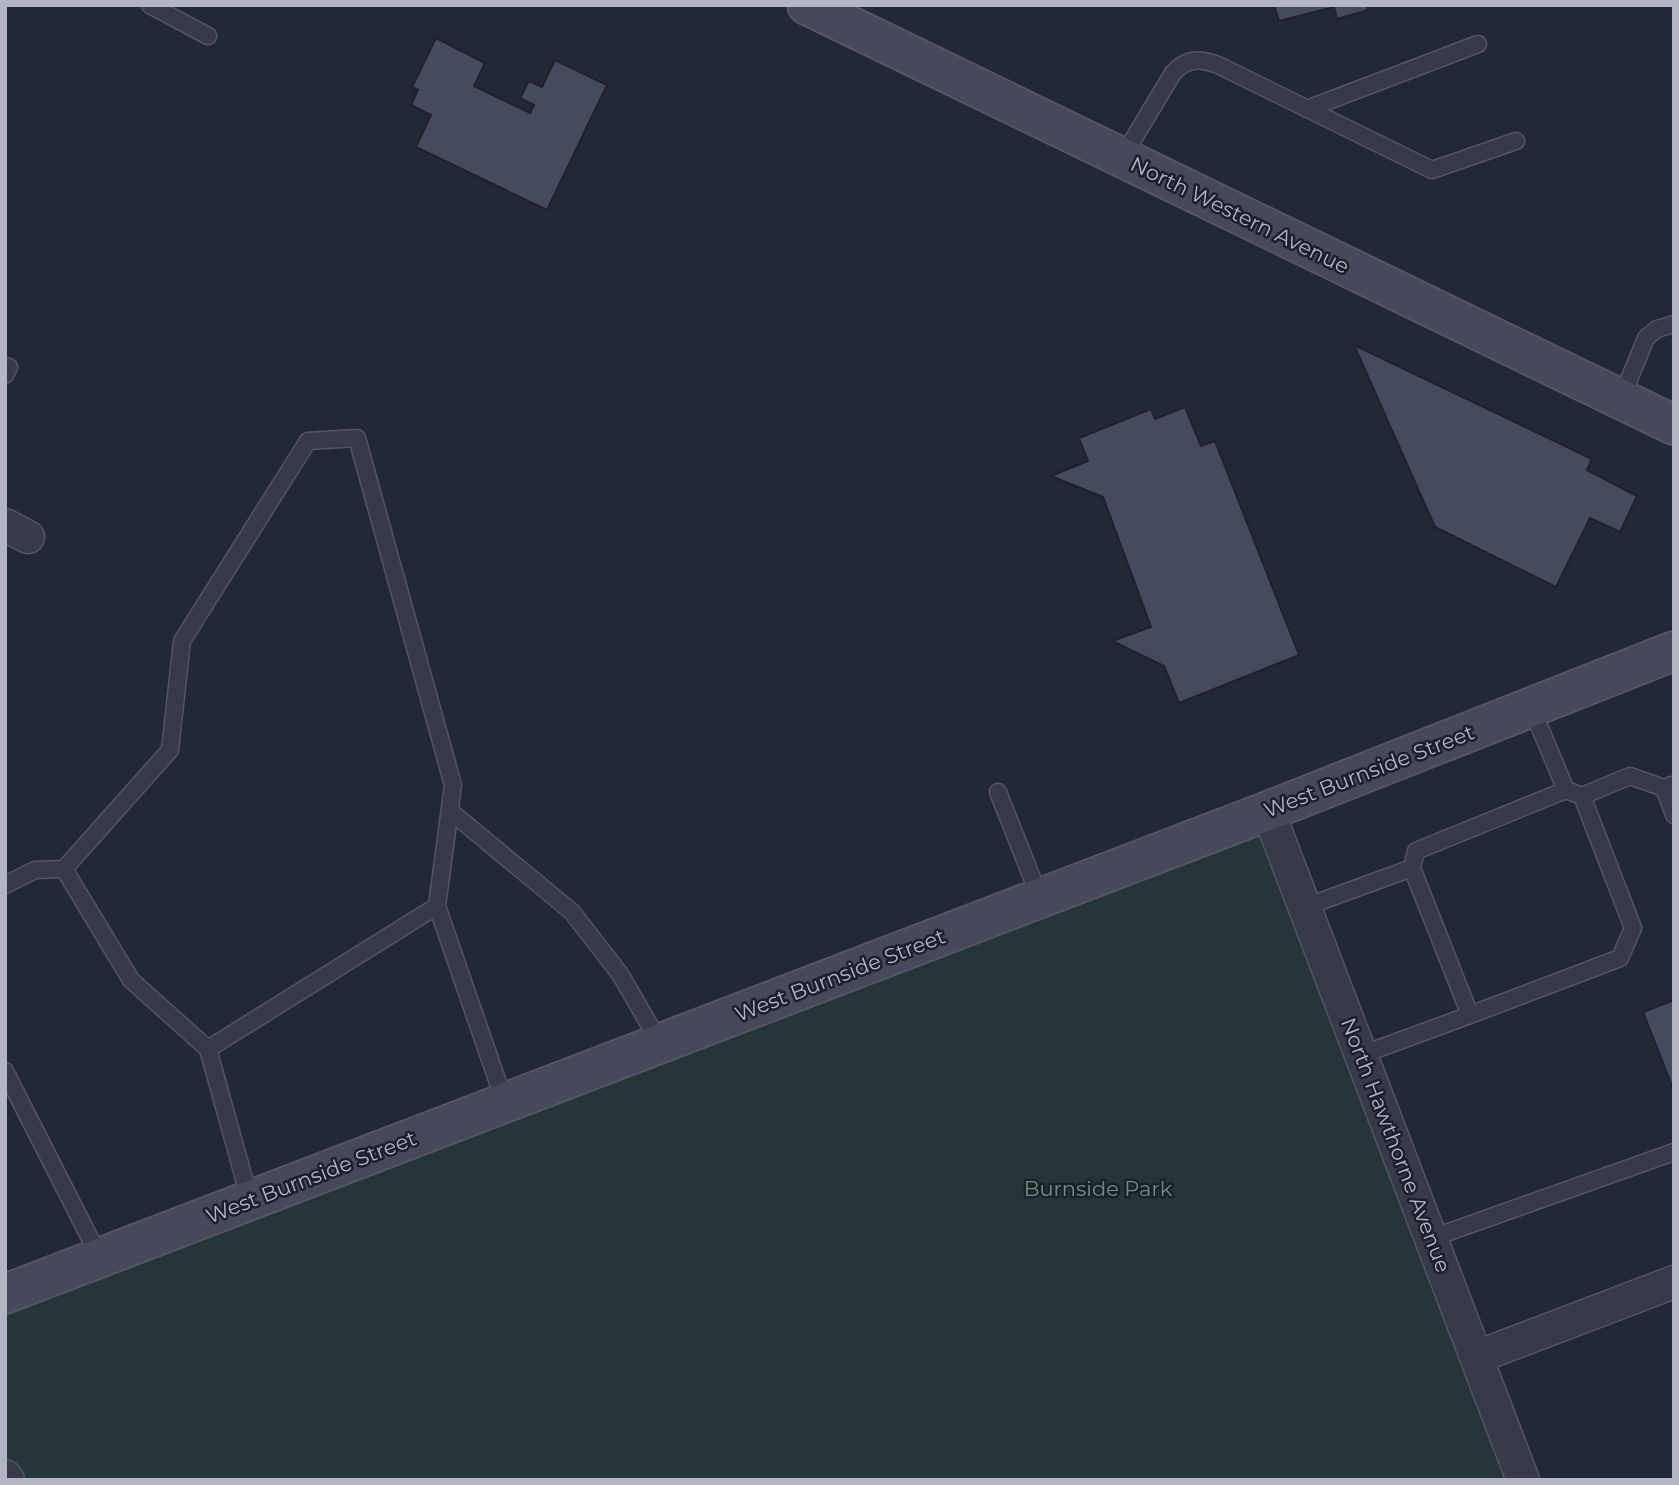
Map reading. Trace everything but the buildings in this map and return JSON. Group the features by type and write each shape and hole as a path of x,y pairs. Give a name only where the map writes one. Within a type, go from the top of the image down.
{"main road":[{"name":"North Western Avenue","path":"826,9 1122,158 1670,424"},
{"name":"West Burnside Street","path":"5,1294 1268,811 1674,651"}],"street":[{"name":"North Hawthorne Avenue","path":"1268,811 1523,1480"},
{"path":"1477,1357 1674,1282"}],"lane":[{"path":"150,5 208,36"},
{"path":"1307,109 1478,44"},
{"path":"1122,158 1173,73 1193,59 1202,59 1218,65 1432,170 1516,141"},
{"path":"1620,399 1646,338 1657,329 1674,324"},
{"path":"5,366 9,367 5,375"},
{"path":"5,884 35,870 64,869 170,750 182,640 307,441 357,438 453,785 437,906 505,1103"},
{"path":"1531,707 1566,790"},
{"path":"1470,1015 1412,869 1416,851 1566,790 1582,796 1630,776 1669,786 1674,815"},
{"path":"998,792 1040,898"},
{"path":"1361,1055 1620,958 1633,928 1582,796"},
{"path":"450,811 572,912 620,974 660,1043"},
{"path":"64,869 131,979 208,1049 250,1200"},
{"path":"1305,907 1412,869"},
{"path":"208,1049 437,906"},
{"path":"5,1071 100,1258"},
{"path":"1432,1238 1674,1152"}],"green space":[{"name":"Burnside Park","path":"1268,811 1523,1480 8,1480 5,1476 5,1294"}]}
